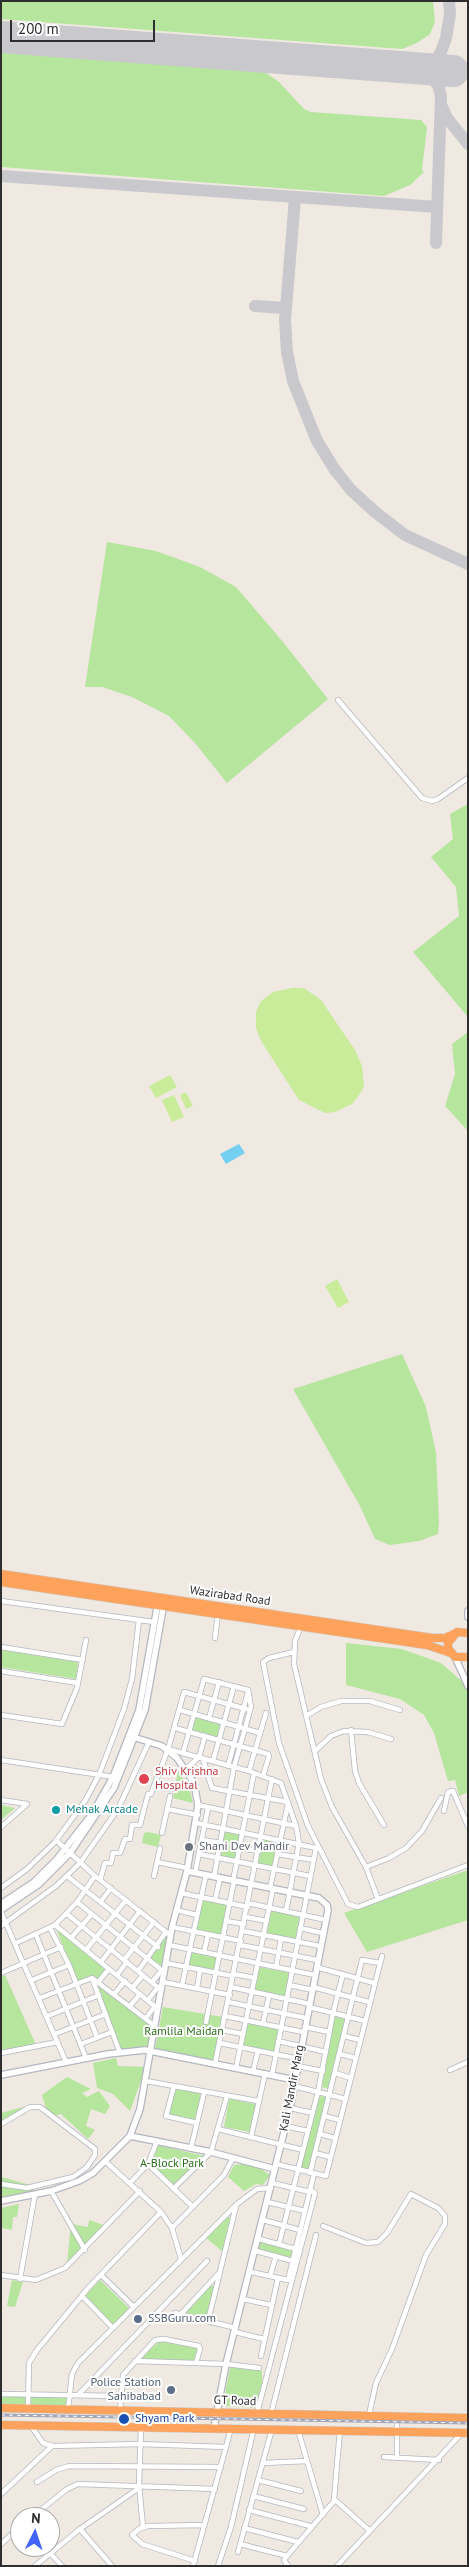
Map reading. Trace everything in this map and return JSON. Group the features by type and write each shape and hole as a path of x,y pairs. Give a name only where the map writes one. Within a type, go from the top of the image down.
{"highway":[{"name":"Wazirabad Road","path":"1,1574 161,1601 218,1614 427,1645 453,1655 468,1657"},
{"name":"Wazirabad Road","path":"1,1582 161,1601 432,1638 445,1638 461,1632 468,1634"},
{"path":"453,1655 448,1643 454,1634"},
{"name":"GT Road","path":"1,2408 468,2418"},
{"path":"1,2424 465,2433"}],"street":[{"path":"338,700 422,798 432,801 438,799 468,778"},
{"path":"1,1601 154,1622"},
{"path":"133,1737 142,1699 154,1622 161,1601"},
{"path":"66,2062 56,2034 1,1911 38,1885 68,1851 106,1801 147,1702 161,1601"},
{"path":"468,1611 468,1617"},
{"path":"215,1638 218,1614"},
{"path":"1,1888 27,1869 56,1840 85,1800 99,1775 124,1709 132,1679 139,1620"},
{"path":"301,1626 294,1652 295,1673 321,1779 332,1807 366,1867 378,1899"},
{"path":"1,1715 62,1724 78,1683 86,1640"},
{"path":"1,1647 83,1660"},
{"path":"294,1652 269,1658 263,1662 279,1743 308,1826 348,1904 358,1907 468,1865"},
{"path":"453,1655 468,1686"},
{"path":"1,1671 78,1683"},
{"path":"183,1753 204,1679 248,1690"},
{"path":"209,1718 219,1682"},
{"path":"213,1761 234,1686"},
{"path":"228,1766 248,1690"},
{"path":"215,1900 218,1858 234,1767 250,1710 248,1690"},
{"path":"100,1880 105,1863 111,1864 113,1853 120,1853 125,1839 130,1839 132,1825 140,1825 148,1794 151,1794 175,1728 184,1692 250,1710"},
{"path":"306,1716 321,1708 342,1701 370,1701 400,1710"},
{"path":"180,1710 260,1733"},
{"path":"206,2022 250,1796 255,1751 266,1713"},
{"path":"175,1728 269,1756 264,1776"},
{"path":"315,1751 336,1734 352,1730 368,1732 391,1739"},
{"path":"352,1730 355,1771 359,1783 384,1825"},
{"path":"205,1736 201,1758 212,1788 288,1803"},
{"path":"133,1737 168,1749 252,1772 281,1783 296,1826 299,1843 286,1911"},
{"path":"1,1926 67,1876 80,1863 118,1809 149,1742"},
{"path":"138,1971 172,1927 187,1870 198,1815 194,1784 186,1768 168,1749"},
{"path":"186,1768 201,1758"},
{"path":"1,1760 116,1777"},
{"path":"215,2064 246,1917 272,1779"},
{"path":"444,1811 448,1792 453,1791 468,1826"},
{"path":"162,1833 170,1796"},
{"path":"366,1867 398,1854 406,1848 422,1831 441,1798"},
{"path":"1,1800 27,1804 1,1827"},
{"path":"236,2068 267,1921 274,1870 288,1803"},
{"path":"198,1806 296,1826"},
{"path":"195,1873 208,1808"},
{"path":"167,1809 198,1815"},
{"path":"196,1823 316,1848 272,2075"},
{"path":"1,2201 51,2191 79,2181 106,2162 130,2136 140,2109 146,2081 160,1988 163,1982 163,1971 169,1946 168,1934 95,1876 56,1840"},
{"path":"202,1840 221,1843"},
{"path":"154,1876 160,1848"},
{"path":"239,1848 259,1851"},
{"path":"1,1904 45,1872 68,1851"},
{"path":"199,1854 310,1876"},
{"path":"277,1854 314,1860"},
{"path":"157,1862 217,1878 307,1896 324,1901 328,1910 326,1920 286,1911 230,1903 181,1893"},
{"path":"182,1985 206,1875"},
{"path":"67,1876 158,1947"},
{"path":"16,1943 53,1926 67,1914 95,1876"},
{"path":"101,1901 111,1888"},
{"path":"86,1950 126,1900"},
{"path":"77,1902 163,1971"},
{"path":"176,1910 197,1914"},
{"path":"101,1962 140,1911"},
{"path":"67,1914 160,1988"},
{"path":"71,1938 92,1914"},
{"path":"246,1917 267,1921"},
{"name":"Kali Mandir Marg","path":"214,2428 226,2364 251,2272 290,2108 326,1920"},
{"path":"226,1921 244,1924"},
{"path":"117,1975 134,1947 154,1922"},
{"path":"53,1926 71,1938 157,2008"},
{"path":"53,1926 97,2037"},
{"path":"172,1927 278,1953 317,1960"},
{"path":"300,1928 322,1933"},
{"path":"243,1931 320,1946"},
{"path":"36,1935 46,1954 86,2058"},
{"path":"204,1952 208,1935"},
{"path":"276,1967 281,1939"},
{"path":"169,1946 315,1975"},
{"path":"1,1973 24,1961 61,1947"},
{"path":"130,2136 325,2177 382,1956"},
{"path":"251,2272 288,2280 310,2191 315,2153 363,1959 380,1963"},
{"path":"166,1963 216,1973 255,1978"},
{"path":"32,1980 69,1965"},
{"path":"316,1967 374,1983"},
{"path":"99,1981 109,1969"},
{"path":"197,1988 200,1970"},
{"path":"152,1982 163,1971"},
{"path":"279,2244 323,2071 332,2013 342,1974"},
{"path":"133,1988 143,1975"},
{"path":"40,1998 92,1978 99,1981 155,2026"},
{"path":"92,1978 120,2053"},
{"path":"114,1994 125,1981"},
{"path":"163,1982 230,1994"},
{"path":"289,1985 369,2002"},
{"path":"148,2000 160,1988"},
{"path":"231,1988 286,1999 365,2021"},
{"path":"130,2006 140,1994"},
{"path":"48,2016 99,1995"},
{"path":"263,2023 269,1996"},
{"path":"228,2002 306,2018"},
{"path":"146,2018 157,2008"},
{"path":"56,2034 106,2014"},
{"path":"225,2016 281,2027 329,2032"},
{"path":"222,2030 243,2034"},
{"path":"81,2044 112,2032"},
{"path":"344,2036 360,2040"},
{"path":"278,2041 326,2052"},
{"path":"1,2053 58,2042"},
{"path":"220,2044 299,2059"},
{"path":"2,2073 86,2058 150,2051 272,2075 318,2092 346,2098"},
{"path":"253,2072 258,2051"},
{"path":"340,2054 356,2058"},
{"path":"450,2070 468,2062"},
{"path":"298,2066 323,2071"},
{"path":"335,2073 351,2078"},
{"path":"250,2137 265,2074"},
{"path":"146,2081 258,2101"},
{"path":"174,2086 166,2116 197,2123"},
{"path":"191,2148 204,2092"},
{"path":"173,2188 211,2152 227,2096"},
{"path":"1,2124 30,2107 40,2107 95,2149 95,2155 87,2167 73,2177 27,2188 1,2184"},
{"path":"290,2108 313,2113"},
{"path":"324,2116 340,2120"},
{"path":"286,2126 308,2131"},
{"path":"218,2129 303,2150"},
{"path":"320,2134 336,2138"},
{"path":"130,2183 148,2164 157,2141"},
{"path":"315,2153 330,2158"},
{"path":"172,2228 224,2175 233,2158"},
{"path":"106,2162 140,2191 160,2212 172,2228 182,2259"},
{"path":"148,2164 193,2207"},
{"path":"68,2410 74,2368 237,2204 257,2189 271,2186 310,2191 315,2193 258,2413"},
{"path":"51,2191 84,2250"},
{"path":"1,2275 36,2280 48,2277 64,2268 84,2250 140,2191"},
{"path":"20,2279 35,2194"},
{"path":"323,2226 366,2243 378,2242 411,2194 438,2208 445,2216 443,2228 426,2255 392,2349 376,2383 369,2415"},
{"path":"268,2202 305,2211"},
{"path":"208,2321 237,2204"},
{"path":"28,2409 30,2360 82,2296 160,2212"},
{"path":"263,2220 300,2230"},
{"path":"271,2414 316,2235"},
{"path":"259,2239 296,2249"},
{"path":"256,2251 293,2261"},
{"path":"270,2276 276,2256"},
{"path":"78,2395 207,2261"},
{"path":"181,2314 221,2271"},
{"path":"101,2275 134,2307"},
{"path":"261,2356 278,2278"},
{"path":"82,2296 113,2328"},
{"path":"244,2299 271,2305"},
{"path":"175,2313 208,2321 264,2339"},
{"path":"120,2410 122,2377 134,2361 155,2340 160,2339 199,2346 200,2349 196,2363"},
{"path":"134,2361 226,2364 259,2368"},
{"path":"1,2394 121,2396"},
{"path":"397,2416 397,2457"},
{"path":"30,2425 44,2443 52,2446 140,2444 226,2447"},
{"path":"141,2427 139,2487 143,2527"},
{"path":"204,2525 143,2527 132,2535 140,2543 194,2563 231,2428"},
{"path":"218,2566 231,2527 254,2428"},
{"path":"238,2552 272,2429"},
{"path":"298,2429 323,2514"},
{"path":"340,2430 333,2492 335,2500 370,2531"},
{"path":"337,2566 465,2433"},
{"path":"1,2494 52,2446"},
{"path":"384,2457 439,2460"},
{"path":"263,2463 307,2461"},
{"path":"37,2482 56,2470 69,2466 221,2467"},
{"path":"258,2480 301,2491"},
{"path":"45,2507 72,2486 85,2484 215,2489"},
{"path":"60,2544 139,2487"},
{"path":"253,2496 304,2509"},
{"path":"288,2566 284,2560 310,2526 335,2500"},
{"path":"249,2510 310,2526"},
{"path":"244,2528 298,2542"},
{"path":"80,2529 112,2566"},
{"path":"240,2544 287,2556"},
{"path":"35,2566 45,2557"}],"green space":[{"path":"1,1 433,1 435,22 430,34 417,43 402,49 1,19"},
{"path":"1,52 265,72 279,82 304,109 311,112 421,120 427,127 422,170 424,172 410,185 384,196 1,167"},
{"path":"107,542 156,551 200,567 236,587 328,699 227,783 195,743 169,716 132,697 102,687 85,687"},
{"path":"468,804 468,1017 413,952 459,916 456,887 431,857 453,839 450,814"},
{"path":"292,988 304,988 321,1000 355,1050 362,1066 364,1087 352,1104 335,1112 325,1113 299,1100 261,1041 256,1028 256,1012 261,1001 273,992"},
{"path":"468,1032 468,1131 445,1106 455,1074 452,1044"},
{"path":"170,1075 177,1087 156,1098 149,1086"},
{"path":"186,1092 193,1106 186,1109 180,1095"},
{"path":"174,1095 184,1117 172,1122 162,1100"},
{"path":"337,1279 349,1302 338,1308 325,1286"},
{"path":"402,1354 426,1407 436,1453 439,1522 438,1534 419,1541 390,1545 375,1539 360,1506 293,1389"},
{"path":"346,1643 402,1649 441,1663 465,1684 468,1694 468,1792 459,1796 455,1780 448,1781 434,1733 424,1715 400,1699 346,1685"},
{"path":"1,1650 78,1662 76,1679 1,1667"},
{"path":"195,1715 222,1723 218,1737 191,1730"},
{"path":"178,1771 189,1787 193,1803 173,1798"},
{"path":"1,1805 15,1808 1,1820"},
{"path":"225,1830 240,1833 235,1861 220,1858"},
{"path":"144,1833 161,1835 158,1847 142,1843"},
{"path":"263,1838 278,1840 273,1868 258,1865"},
{"path":"468,1870 468,1920 367,1952 344,1913"},
{"path":"202,1899 228,1904 221,1936 195,1931"},
{"path":"271,1909 302,1916 297,1940 266,1934"},
{"path":"56,1928 107,1968 98,1979 92,1977 76,1981"},
{"path":"165,1935 169,1938 162,1966 150,1958"},
{"path":"190,1950 217,1956 213,1971 187,1966"},
{"path":"259,1967 291,1973 286,1997 254,1991"},
{"path":"5,1975 36,2045 1,2051 1,1977"},
{"path":"94,1981 153,2027 149,2047 121,2052"},
{"name":"Ramlila Maidan","path":"163,2007 223,2017 213,2060 155,2049"},
{"path":"334,2015 347,2018 330,2089 322,2087"},
{"path":"248,2022 279,2028 275,2053 243,2046"},
{"path":"116,2058 118,2066 146,2067 130,2111 113,2094 97,2088 93,2063"},
{"path":"67,2077 91,2089 82,2093 87,2097 99,2091 110,2106 105,2114 91,2109 86,2126 95,2130 88,2139 61,2114 49,2118 42,2095"},
{"path":"175,2089 201,2093 196,2121 169,2115"},
{"path":"319,2096 328,2098 309,2171 300,2168"},
{"path":"229,2099 256,2104 250,2132 224,2127"},
{"path":"23,2107 25,2114 1,2122 1,2113"},
{"name":"A-Block Park","path":"157,2145 204,2156 173,2189 149,2164"},
{"path":"252,2163 270,2175 263,2185 256,2184 244,2191 228,2177 234,2165"},
{"path":"1,2177 34,2186 34,2193 1,2199"},
{"path":"19,2204 17,2217 13,2217 12,2230 2,2228 1,2208"},
{"path":"227,2215 233,2222 223,2252 205,2237"},
{"path":"89,2220 106,2226 67,2263 71,2224 88,2227"},
{"path":"259,2240 293,2249 290,2260 257,2250"},
{"path":"12,2280 23,2282 15,2307 7,2306"},
{"path":"100,2280 130,2309 112,2325 85,2296"},
{"path":"211,2284 215,2289 207,2319 183,2314"},
{"path":"161,2340 200,2348 195,2362 137,2361"},
{"path":"230,2367 262,2371 262,2408 223,2406"},
{"path":"1,2394 69,2395 68,2409 1,2408"}],"water":[{"path":"239,1144 245,1153 226,1164 220,1154"}],"taxiway":[{"path":"436,243 441,96 438,85 432,78 410,68 427,64 437,58 441,52 446,38 450,14 449,1"},
{"path":"442,107 447,118 468,144"},
{"path":"1,176 437,207"},
{"path":"295,198 285,320 287,352 293,381 317,441 335,470 351,490 375,512 405,535 468,564"},
{"path":"255,306 285,308"}],"runway":[{"path":"1,37 453,71"}],"railway":[{"path":"1,2415 468,2423"}],"place":[{"name":"Shiv Krishna Hospital","path":"144,1779"},
{"name":"Mehak Arcade","path":"56,1810"},
{"name":"Shani Dev Mandir","path":"189,1847"},
{"name":"SSBGuru.com","path":"138,2319"},
{"name":"Police Station Sahibabad","path":"171,2390"},
{"name":"Shyam Park","path":"124,2419"}]}
